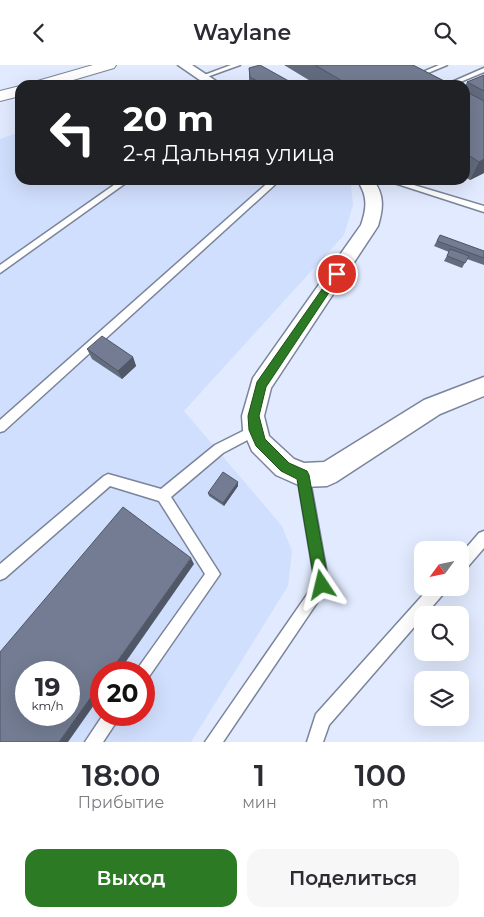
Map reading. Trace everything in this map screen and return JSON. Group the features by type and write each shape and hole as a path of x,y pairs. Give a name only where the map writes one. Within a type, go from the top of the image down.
{"main road":[{"path":"56,80 109,65"},
{"path":"0,96 15,92"}],"street":[{"path":"184,65 207,80"},
{"path":"370,185 376,206 369,226 261,385 253,416 255,430 260,443 285,467 303,475 327,474 432,407 484,386"}],"lane":[{"path":"202,77 237,65"},
{"path":"414,77 444,65"},
{"path":"460,80 484,70"},
{"path":"407,73 420,80"},
{"path":"0,270 119,185"},
{"path":"0,427 270,185"},
{"path":"404,185 484,209"},
{"path":"423,191 426,185"},
{"path":"162,496 219,449 255,430"},
{"path":"214,742 322,585 303,475"},
{"path":"0,573 108,480 162,496 213,575 152,661"},
{"path":"469,555 484,539"},
{"path":"315,742 322,721 432,596"},
{"path":"93,742 105,726"}],"shaded area":[{"path":"15,134 15,185 351,185 353,205 344,235 184,411 282,526 292,551 288,586 191,742 0,742 0,139"}],"building":[{"path":"260,65 287,80 255,80 250,77 249,68"},
{"path":"315,65 413,65 442,80 340,80"},
{"path":"484,75 484,91 470,84 470,81"},
{"path":"470,94 484,101 484,159 479,162 470,156"},
{"path":"440,235 484,251 484,258 437,241"},
{"path":"450,249 469,256 465,263 447,256"},
{"path":"102,336 133,357 118,371 87,349"},
{"path":"223,472 238,482 223,503 208,493"},
{"path":"123,507 191,558 118,661 90,661 90,698 80,712 80,661 15,661 15,726 70,726 59,742 0,742 0,652"}],"route":[{"path":"322,585 303,475 285,467 260,443 255,430 253,416 261,385 337,274"}]}
